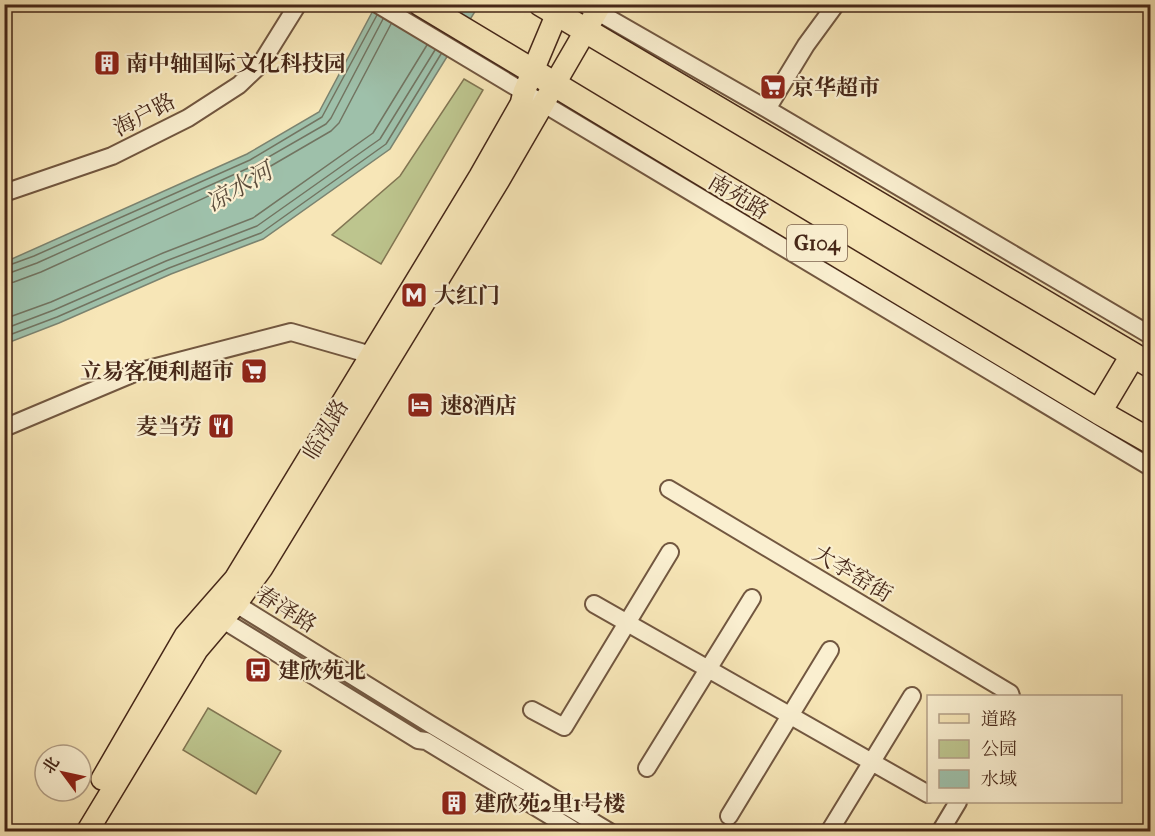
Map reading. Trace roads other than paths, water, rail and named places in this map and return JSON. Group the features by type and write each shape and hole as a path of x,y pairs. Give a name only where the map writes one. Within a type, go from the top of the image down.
{"highway":[{"name":"南苑路","path":"421,4 479,52 548,94 1150,441"},
{"path":"553,8 591,13 1142,360 1099,412"}],"main road":[{"name":"临泓路","path":"71,831 185,637 225,608 235,579 480,176 521,104 553,8"},
{"name":"临泓路","path":"87,831 196,650 225,608 268,558 500,180 591,13"}],"street":[{"name":"海户路","path":"4,193 112,156 197,112 238,85 260,65 298,4"},
{"path":"377,4 479,52"},
{"path":"767,109 806,45 836,4"},
{"path":"591,13 767,109 1150,335"},
{"path":"548,94 1150,467"},
{"path":"4,428 137,372 291,332 371,357"},
{"name":"大李窑街","path":"669,489 1011,695"},
{"path":"532,711 564,727 670,552"},
{"path":"647,768 752,598"},
{"path":"594,604 927,793"},
{"name":"春泽路","path":"225,608 418,740 426,741 577,831"},
{"name":"春泽路","path":"225,608 430,724 610,831"},
{"path":"729,816 830,650"},
{"path":"829,831 912,696"},
{"path":"940,831 951,804"}],"water":[{"name":"凉水河","path":"376,5 479,5 390,149 263,239 171,274 5,344 5,262 247,154 319,112"}],"place":[{"name":"南中轴国际文化科技园","path":"107,63"},
{"name":"京华超市","path":"773,87"},
{"name":"大红门","path":"414,295"},
{"name":"立易客便利超市","path":"254,371"},
{"name":"速8酒店","path":"420,405"},
{"name":"麦当劳","path":"221,426"},
{"name":"建欣苑北","path":"258,670"},
{"name":"建欣苑2里1号楼","path":"454,803"}]}
